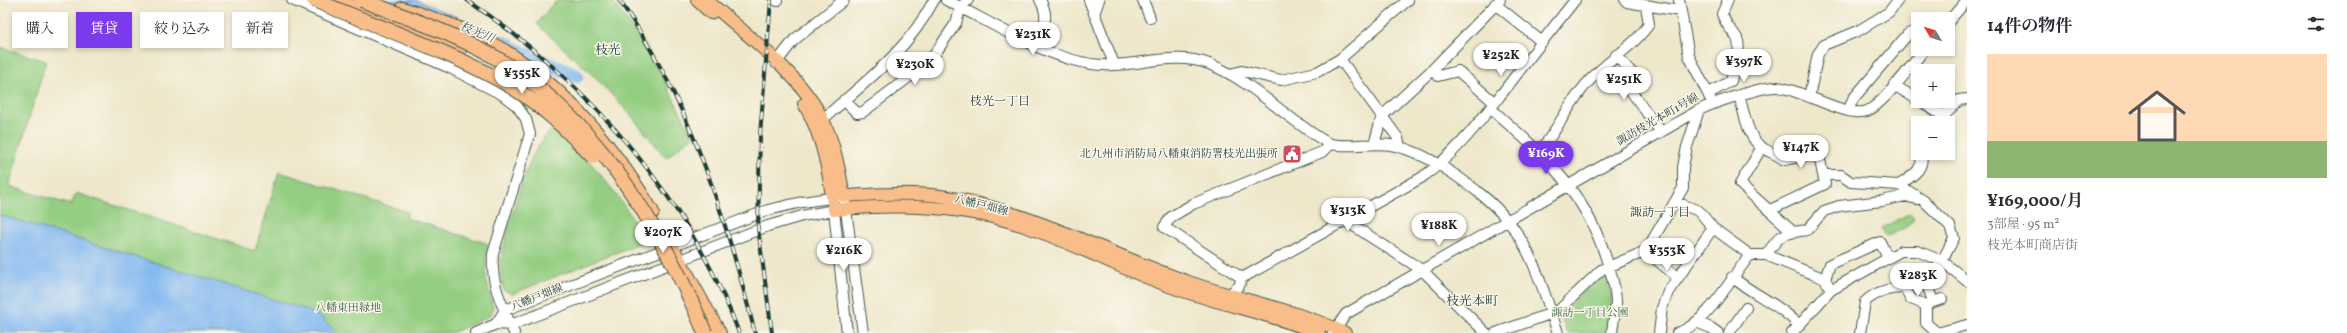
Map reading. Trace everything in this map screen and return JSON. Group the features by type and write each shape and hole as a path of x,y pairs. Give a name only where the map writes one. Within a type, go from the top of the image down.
{"highway":[{"path":"314,0 455,58 513,88 561,124 626,182"},
{"path":"336,0 459,50 515,78 557,109 599,150"},
{"path":"362,0 463,41 503,62 527,79 556,104 599,150 622,179 654,226 670,256 706,333"},
{"path":"373,0 441,22 482,40 517,59 565,98 586,121 626,182 636,206 667,248 719,333"},
{"path":"674,261 706,333"}],"main road":[{"path":"696,0 790,86 802,101 820,138 834,210"},
{"path":"707,0 802,88 822,120 833,146 844,196"},
{"name":"八幡戸畑線","path":"844,196 930,196 994,208 1037,221 1158,271 1338,332"},
{"name":"八幡戸畑線","path":"834,210 905,206 961,211 992,216 1043,233 1170,287 1319,333"}],"street":[{"path":"292,0 450,68 503,95 518,106 526,119 530,134 493,254 492,273 494,287 513,329"},
{"path":"323,14 330,0"},
{"path":"776,63 794,40 844,0"},
{"path":"822,120 880,71 923,21 934,0"},
{"path":"946,0 1032,44 1076,60 1102,65 1188,58 1210,64 1230,74 1330,144 1341,146 1374,144 1400,147 1440,165 1473,188 1508,220 1531,261 1558,333"},
{"path":"844,100 857,113 863,112 930,61 956,23 960,7 968,0"},
{"path":"1032,44 1044,26 1047,15 1040,0"},
{"path":"1089,0 1114,64"},
{"path":"1094,14 1099,0"},
{"path":"1143,0 1150,18"},
{"path":"1230,74 1242,71 1281,80 1307,76 1340,59 1408,0"},
{"path":"1228,295 1239,286 1242,278 1346,221 1440,165 1458,148 1575,0"},
{"path":"1625,0 1627,2 1646,6 1680,11"},
{"path":"1679,0 1689,56 1709,93 1711,104"},
{"path":"1709,93 1731,80 1741,45 1736,35 1727,28 1722,14 1728,0"},
{"path":"1809,97 1818,54 1824,45 1858,31 1889,12 1898,0"},
{"path":"1955,14 1967,0"},
{"path":"1374,144 1382,116 1432,70 1497,2 1542,42"},
{"path":"1540,151 1554,134 1573,100 1616,54 1641,37 1649,24 1646,6"},
{"path":"1848,110 1853,99 1908,34 1911,33"},
{"path":"1616,54 1633,74 1628,87 1661,132"},
{"name":"諏訪枝光本町1号線","path":"1338,332 1346,314 1698,110 1711,104 1775,87 1788,89 1848,110 1866,112 1878,106 1919,56"},
{"path":"1340,59 1398,138 1400,147"},
{"path":"1432,70 1438,76 1458,71 1492,106 1540,151 1569,186 1599,234 1609,266 1616,302 1612,333"},
{"path":"1894,85 1911,95"},
{"path":"1739,96 1755,140 1762,147 1777,154 1784,160 1813,154 1819,155 1825,184 1770,210"},
{"path":"1943,116 1960,100 1967,99"},
{"path":"1928,108 1937,116"},
{"path":"1496,333 1558,311 1602,270 1646,251 1683,188 1683,167 1686,147 1698,110"},
{"path":"1242,278 1164,227 1171,217 1193,204 1322,152 1330,144"},
{"path":"1762,147 1740,184 1792,231"},
{"path":"1899,185 1918,172 1922,160"},
{"path":"1823,175 1841,175 1852,182 1899,185 1924,201 1950,226 1954,238 1942,261 1926,281 1934,302 1926,323 1937,333 1967,324"},
{"path":"844,196 863,333"},
{"name":"八幡戸畑線","path":"834,210 779,222 674,261 513,329 496,324 505,310 768,210 844,196"},
{"path":"1766,255 1779,236 1792,231 1807,230 1824,211 1839,206 1882,201 1904,196 1924,201"},
{"path":"1676,202 1699,211 1713,228 1750,255 1766,255 1824,279 1831,290"},
{"path":"834,210 847,333"},
{"path":"1346,221 1422,270 1486,333"},
{"path":"1659,333 1662,308 1668,292 1677,277 1713,228"},
{"path":"1824,279 1830,264 1880,242 1888,258"},
{"path":"1792,333 1831,290 1901,251 1911,250 1942,261 1967,281"},
{"path":"1646,251 1677,277"},
{"path":"1678,333 1696,322 1710,308 1750,255"},
{"path":"1732,277 1750,292 1765,298 1785,311 1799,325"},
{"path":"1860,333 1865,302 1880,292 1892,288 1905,288 1911,299 1934,302"},
{"path":"1729,333 1746,308"},
{"path":"1696,322 1711,328 1718,333"},
{"path":"476,333 496,324"}],"green space":[{"path":"558,0 611,0 644,43 693,136 666,158 629,113 597,79 537,24 551,6"},
{"name":"八幡東田緑地","path":"0,47 46,61 9,186 71,205 76,193 255,251 279,172 408,212 406,218 489,244 486,254 486,278 493,307 492,313 486,318 452,333 338,333 319,316 304,309 0,215"},
{"path":"554,127 581,152 605,180 647,240 512,294 504,290 503,285 501,264 503,249 516,200 527,168 543,139"},
{"path":"1910,213 1914,218 1908,226 1886,237 1882,228"},
{"name":"諏訪一丁目公園","path":"1605,275 1607,277 1612,299 1608,333 1567,333 1560,314 1600,276"}],"water":[{"path":"377,0 416,0 513,40 507,53"},
{"path":"0,215 304,309 319,316 338,333 0,333"}],"waterway":[{"name":"枝光川","path":"493,40 577,76"}],"railway":[{"path":"467,0 511,32 553,67 592,105 629,146 662,189 692,235 718,283 739,333"},
{"path":"619,0 644,38 666,78 685,118 718,202 755,333"},
{"path":"771,0 760,135 758,228 772,333"}],"place":[{"name":"北九州市消防局八幡東消防署枝光出張所","path":"1292,154"}],"district":[{"name":"枝光","path":"608,51"},
{"name":"枝光一丁目","path":"1000,102"},
{"name":"諏訪一丁目","path":"1660,213"},
{"name":"枝光本町","path":"1472,302"}]}
